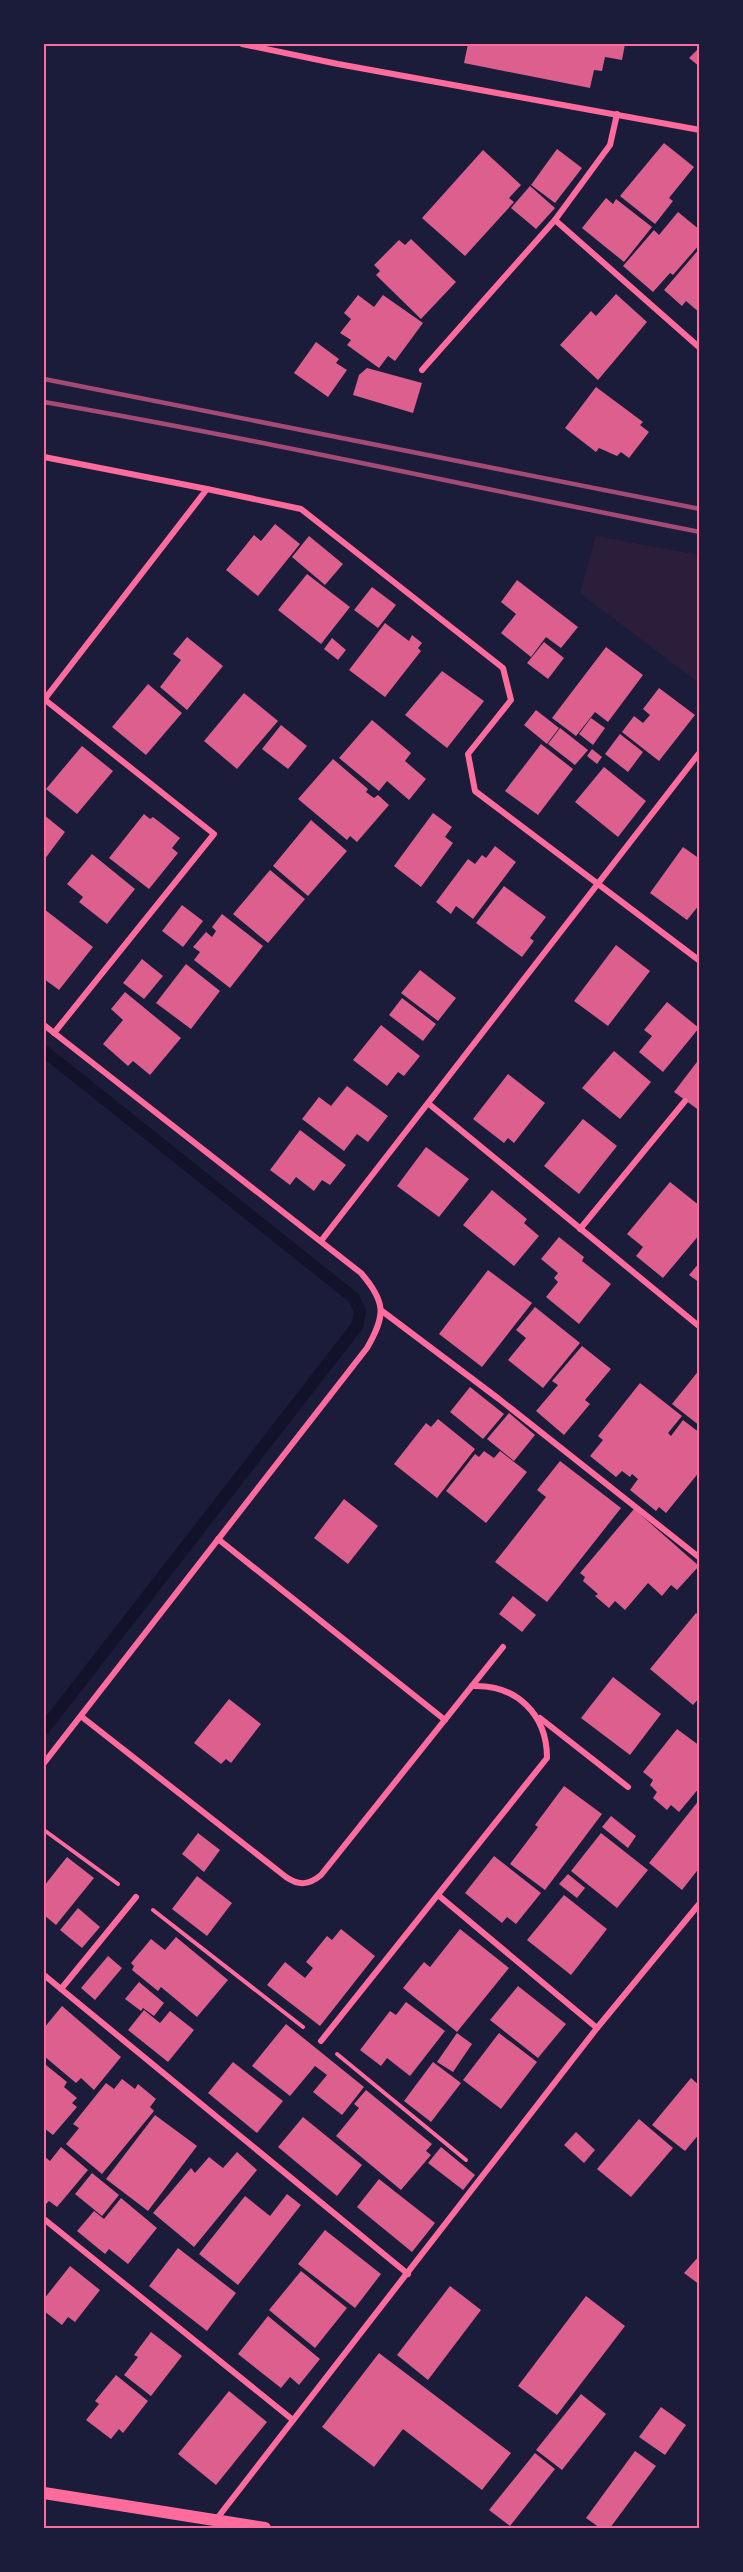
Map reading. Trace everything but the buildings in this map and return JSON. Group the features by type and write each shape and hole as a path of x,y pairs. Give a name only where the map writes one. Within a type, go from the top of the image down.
{"main road":[{"path":"44,2493 265,2529"}],"street":[{"path":"242,44 338,64 699,130"},
{"path":"422,370 555,220 610,145 617,114"},
{"path":"555,220 699,348"},
{"path":"44,457 301,509 503,668 511,699 468,754 475,790 699,961"},
{"path":"54,1033 214,834 44,699 207,489"},
{"path":"321,1242 699,752"},
{"path":"44,1025 321,1242 366,1280 379,1298 382,1311 380,1324 367,1348 44,1763"},
{"path":"580,1229 685,1101"},
{"path":"429,1104 699,1327"},
{"path":"382,1311 499,1399 699,1558"},
{"path":"218,1539 445,1720"},
{"path":"82,1717 286,1877 300,1884 308,1883 321,1875 503,1647"},
{"path":"472,1686 503,1690 523,1700 537,1716 628,1787"},
{"path":"321,2041 548,1758 546,1737 537,1716"},
{"path":"438,1895 597,2028"},
{"path":"61,1989 136,1897"},
{"path":"215,2521 597,2028 699,1903"},
{"path":"44,1976 408,2274"},
{"path":"44,2219 294,2420"}],"path":[{"path":"44,1830 136,1897 321,2041 484,2175"}],"shaded area":[{"path":"596,536 699,555 699,683 580,593"}],"waterway":[{"path":"44,1051 354,1298 360,1312 357,1326 44,1729"}],"railway":[{"path":"44,379 700,509"},
{"path":"44,402 290,448 700,532"}]}
